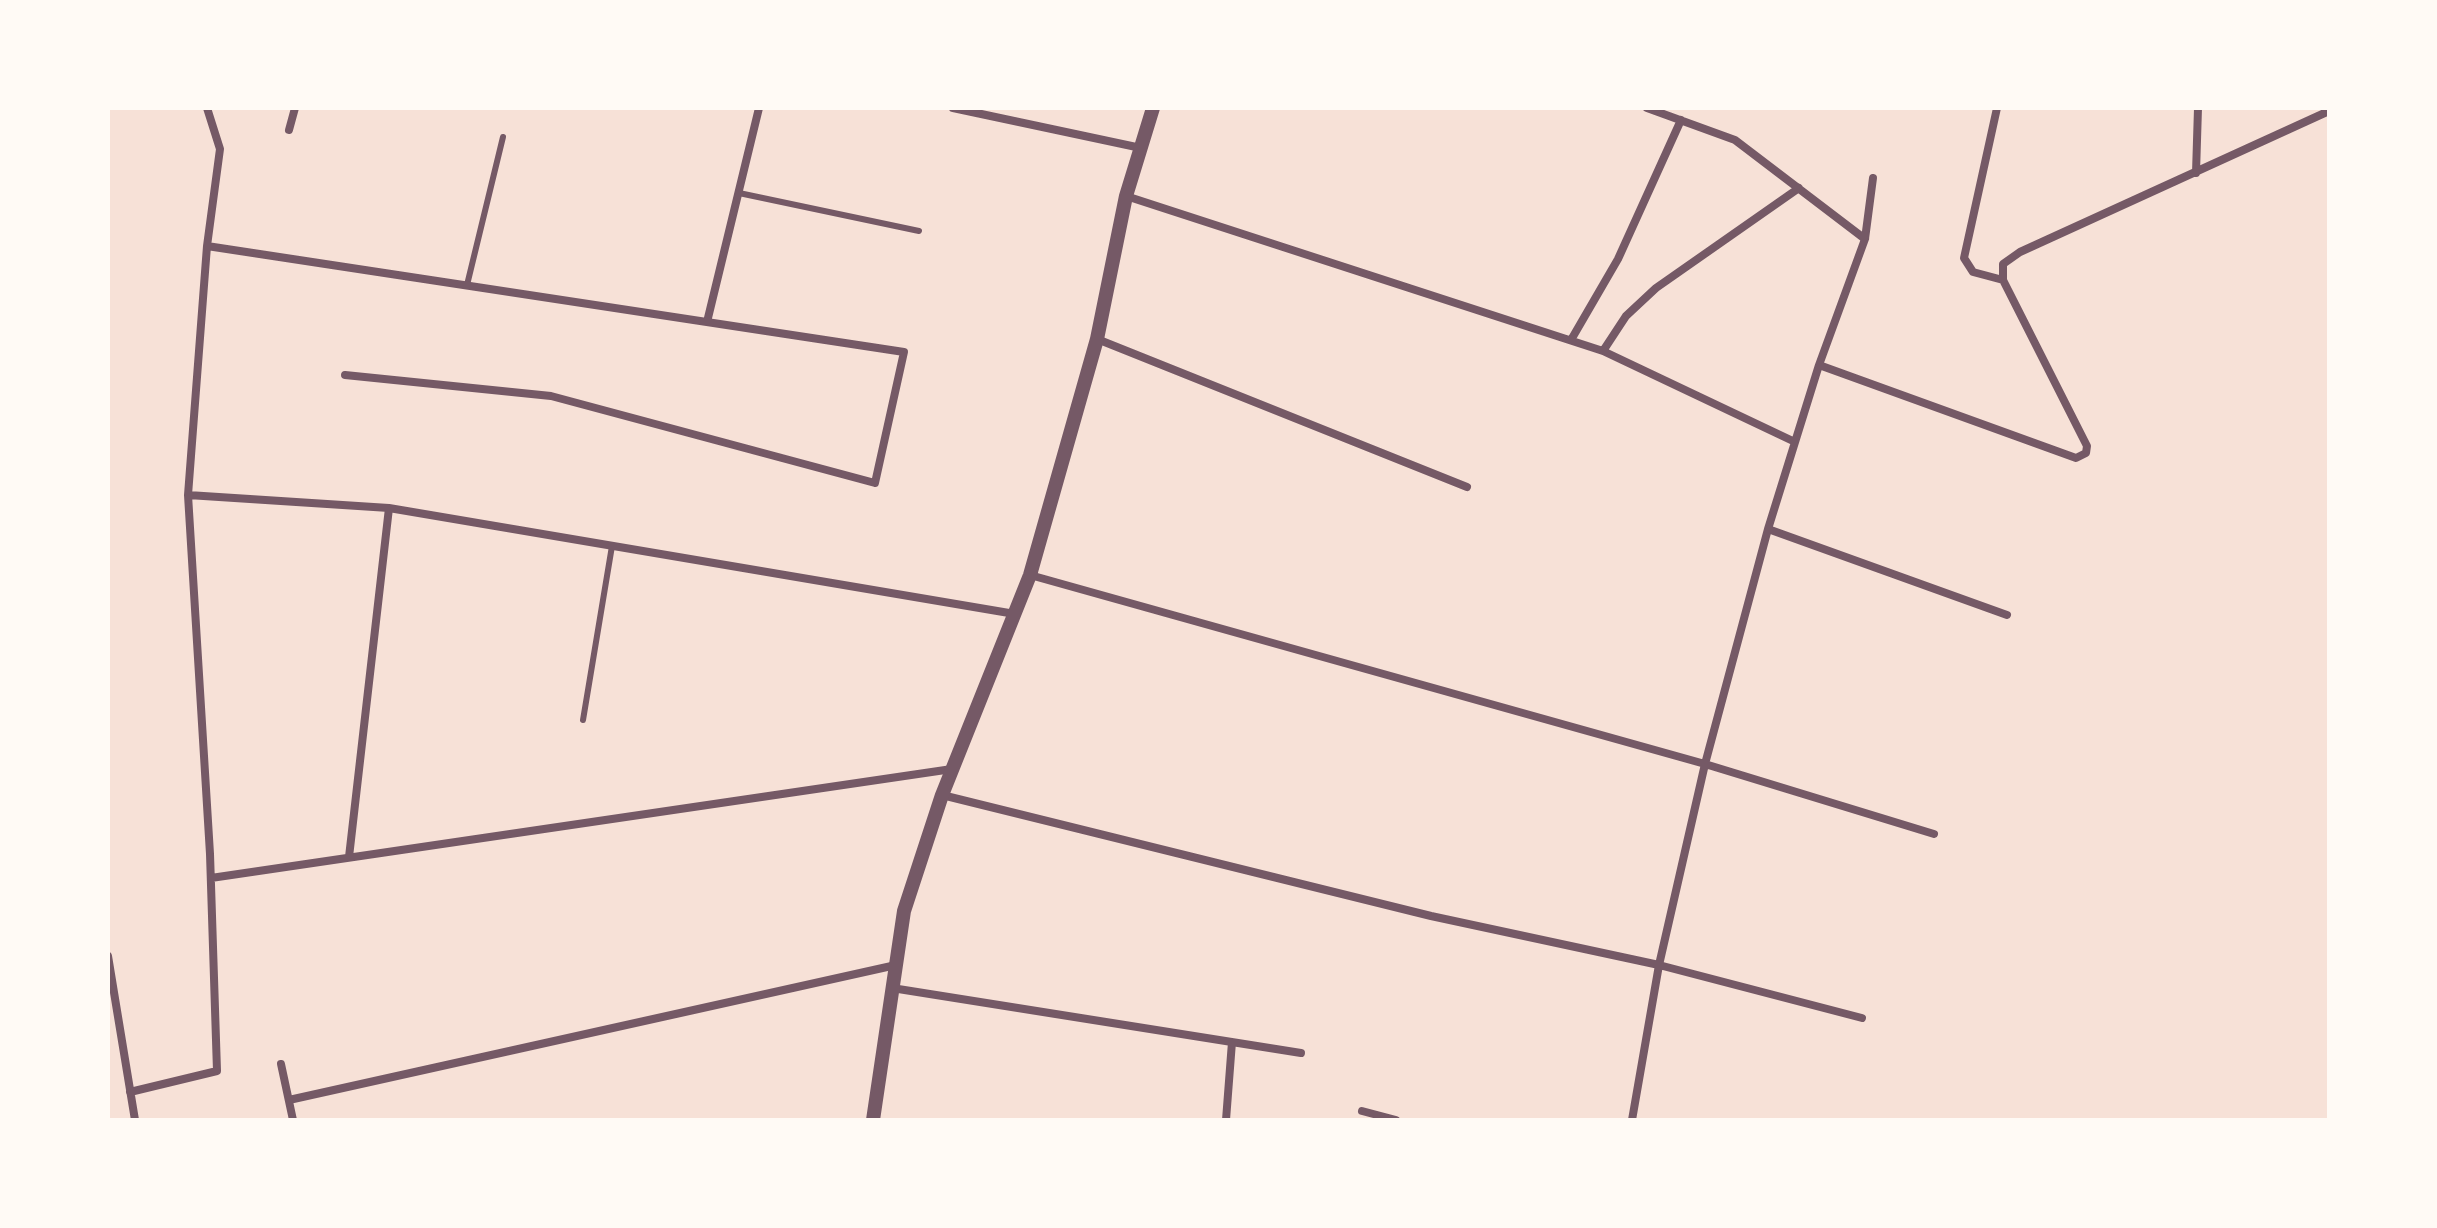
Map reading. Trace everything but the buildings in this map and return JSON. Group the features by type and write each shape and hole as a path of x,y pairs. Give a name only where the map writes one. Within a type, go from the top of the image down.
{"street":[{"path":"130,1092 217,1071 211,878 188,495 207,246 220,149 207,108"},
{"path":"289,130 295,108"},
{"path":"707,322 759,108"},
{"path":"953,108 1141,148"},
{"path":"873,1120 904,911 942,795 1030,575 1097,339 1126,196 1153,108"},
{"path":"1647,108 1735,140 1865,239"},
{"path":"1997,108 1964,258 1973,272 2003,280"},
{"path":"2196,173 2198,108"},
{"path":"1819,365 2076,458 2086,453 2087,446 2003,280 2003,264 2020,252 2329,111"},
{"path":"1571,340 1618,259 1681,120"},
{"path":"1632,1120 1659,965 1705,764 1768,529 1819,365 1865,239 1873,178"},
{"path":"1603,351 1626,316 1656,288 1799,188"},
{"path":"1126,196 1603,351 1795,442"},
{"path":"207,246 904,352 875,483 551,396 345,375"},
{"path":"1097,339 1467,487"},
{"path":"188,495 389,508 1015,614"},
{"path":"349,857 389,508"},
{"path":"1768,529 2007,615"},
{"path":"1030,575 1705,764 1934,834"},
{"path":"211,878 952,769"},
{"path":"942,795 1431,916 1659,965 1862,1018"},
{"path":"108,956 135,1120"},
{"path":"289,1100 896,965"},
{"path":"892,988 1301,1053"},
{"path":"1226,1120 1232,1042"},
{"path":"281,1064 293,1120"},
{"path":"1362,1111 1396,1120"}],"lane":[{"path":"467,285 503,137"},
{"path":"739,193 919,231"},
{"path":"583,720 612,546"}]}
